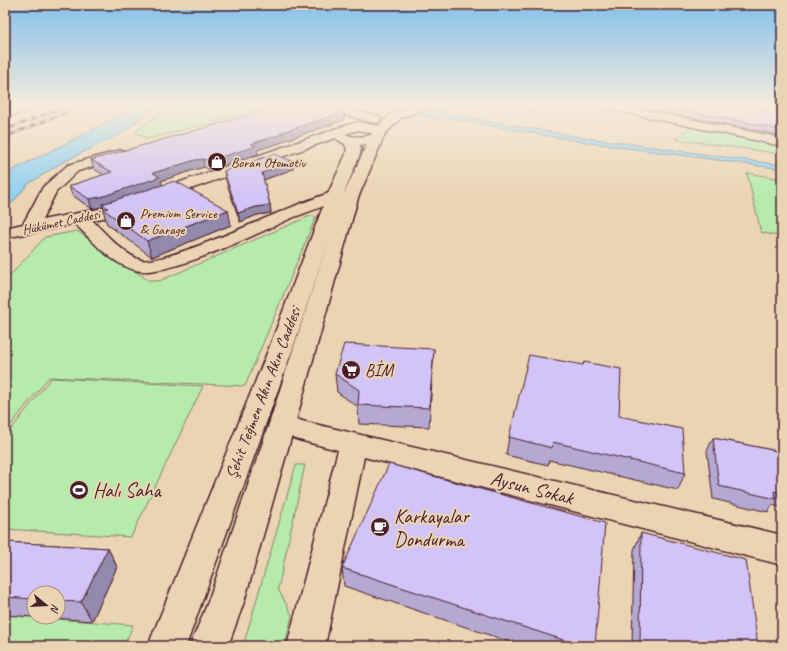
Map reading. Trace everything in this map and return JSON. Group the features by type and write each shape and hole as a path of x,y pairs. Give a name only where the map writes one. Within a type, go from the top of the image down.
{"street":[{"name":"Hükümet Caddesi","path":"15,231 108,212 316,140 341,135"},
{"name":"Şehit Teğmen Akın Akın Caddesi","path":"167,646 281,348 335,196 353,154 359,135"},
{"name":"Şehit Teğmen Akın Akın Caddesi","path":"209,646 226,602 282,424 350,198 359,135"},
{"path":"751,135 782,142"},
{"path":"15,231 49,190 73,168 134,150"},
{"path":"79,218 124,258 142,266 158,265 192,254 302,208 335,196"},
{"name":"Aysun Sokak","path":"282,424 353,444 782,550"},
{"path":"306,646 353,444"}],"green space":[{"path":"141,135 162,135 148,139"},
{"path":"680,135 739,135 782,144 782,154 675,139"},
{"path":"747,173 782,179 782,237 761,232"},
{"path":"310,216 316,217 245,386 49,377 5,432 5,281 45,237 77,231 148,280 159,281"},
{"path":"51,378 203,386 131,537 5,529 5,437"},
{"path":"296,465 305,465 278,589 292,615 285,646 243,646"},
{"path":"5,615 26,617 26,625 66,625 66,620 133,625 124,646 5,646"}],"water":[{"path":"81,135 117,135 61,163 28,184 5,211 5,174"},
{"path":"546,135 571,135 782,165 782,169"}],"building":[{"path":"178,135 278,135 251,144 256,146 209,161 203,159 195,160 153,173 160,177 101,197 89,199 69,186 112,172 91,160"},
{"path":"274,154 292,161 262,173 270,205 256,207 238,213 224,171"},
{"path":"175,181 228,210 147,241 103,209 108,208 102,204"},
{"path":"344,344 434,349 429,408 358,405 359,390 335,374"},
{"path":"529,355 583,365 584,362 621,369 619,416 682,429 685,473 553,442 552,448 509,437"},
{"path":"713,438 782,452 782,493 774,491 776,499 719,486"},
{"path":"389,464 605,523 595,646 582,646 342,568"},
{"path":"641,533 746,560 758,646 640,646"},
{"path":"5,542 108,548 81,602 66,601 66,585 26,585 26,598 5,597"}],"railway":[{"path":"5,137 9,135"}],"place":[{"name":"Boran Otomotiv","path":"217,162"},
{"name":"Premium Service & Garage","path":"126,221"},
{"name":"BİM","path":"351,370"},
{"name":"Halı Saha","path":"79,490"},
{"name":"Karkayalar Dondurma","path":"380,527"}]}
